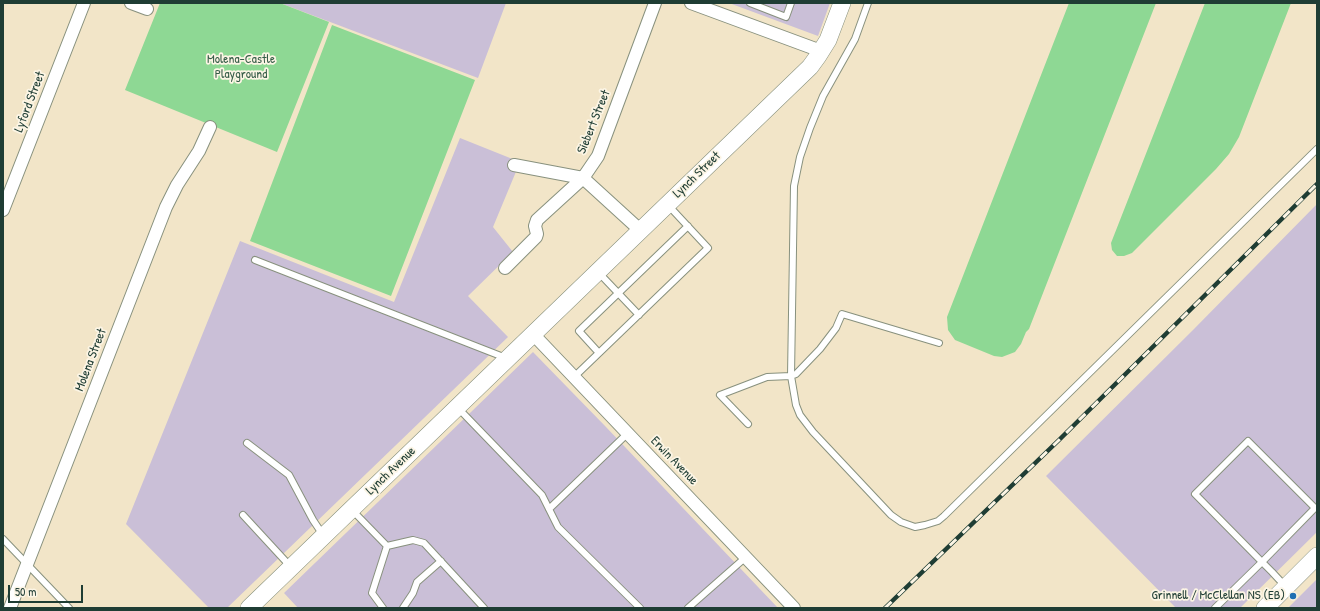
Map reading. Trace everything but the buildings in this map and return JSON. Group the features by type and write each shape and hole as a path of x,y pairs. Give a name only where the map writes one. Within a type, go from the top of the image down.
{"street":[{"name":"Lyford Street","path":"3,210 84,3"},
{"path":"130,3 147,9"},
{"name":"Siebert Street","path":"505,268 536,237 537,234 535,226 537,220 583,178 598,156 655,3"},
{"path":"692,3 822,51"},
{"name":"Lynch Street","path":"533,334 810,67 828,40 842,3"},
{"name":"Molena Street","path":"10,608 166,206 177,185 199,151 210,128"},
{"path":"514,165 583,178 640,230"},
{"name":"Lynch Avenue","path":"249,608 533,334"},
{"name":"Erwin Avenue","path":"533,334 794,608"},
{"path":"1265,608 1317,556"}],"lane":[{"path":"750,3 786,17 791,3"},
{"path":"868,3 855,39 823,96 810,128 800,158 794,186 791,376 796,405 800,416 813,432 891,515 901,522 915,527 938,521 955,506 1317,149"},
{"path":"574,377 708,248 667,204"},
{"path":"599,353 579,331 688,226"},
{"path":"254,260 507,359"},
{"path":"597,271 639,315"},
{"path":"748,424 720,396 767,377 791,376 796,374 820,349 836,328 842,314 939,344"},
{"path":"457,407 542,495 558,527 640,608"},
{"path":"549,509 628,433"},
{"path":"1215,608 1262,562 1315,508 1248,441 1195,494 1262,562 1286,587"},
{"path":"247,443 289,475 313,520 324,536"},
{"path":"352,510 387,546"},
{"path":"243,515 291,567"},
{"path":"3,539 69,608"},
{"path":"387,546 413,540 424,543 484,608"},
{"path":"382,608 372,593 387,546"},
{"path":"688,608 746,558"},
{"path":"404,608 413,593 414,586 417,582 441,561"}],"shaded area":[{"path":"280,3 506,3 478,78"},
{"path":"729,3 830,3 818,36"},
{"path":"460,138 520,162 493,227 513,252 468,296 508,337 227,608 209,608 126,524 240,241 394,302"},
{"path":"1317,204 1317,532 1240,608 1176,608 1046,476"},
{"path":"533,352 778,608 298,608 284,593"},
{"path":"1317,579 1317,608 1288,608"}],"green space":[{"name":"Molena-Castle Playground","path":"160,3 280,3 329,22 277,152 125,90"},
{"path":"1069,3 1156,3 1029,329 1015,352 1002,357 994,356 955,340 948,330 947,317"},
{"path":"1205,3 1291,3 1239,137 1229,154 1216,169 1132,253 1124,256 1117,256 1112,250 1111,243"},
{"path":"332,25 475,80 391,296 250,241"}],"railway":[{"path":"885,608 1059,440 1317,184"}],"place":[{"name":"Grinnell / McClellan NS (EB)","path":"1293,596"}]}
